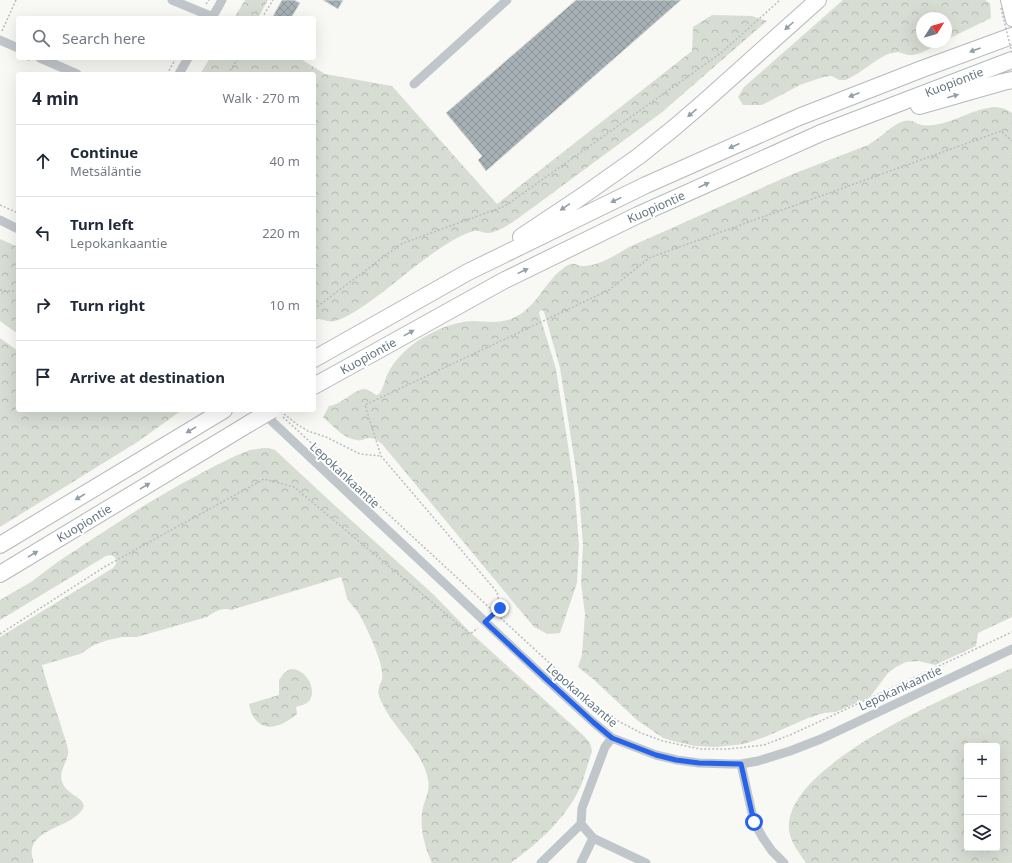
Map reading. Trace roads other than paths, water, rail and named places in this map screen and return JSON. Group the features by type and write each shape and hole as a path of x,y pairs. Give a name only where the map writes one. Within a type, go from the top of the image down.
{"highway":[{"path":"468,272 581,197 639,156 704,102 818,0"},
{"name":"Kuopiontie","path":"316,358 468,272 646,185 799,117 922,68 1012,36"},
{"name":"Kuopiontie","path":"316,385 503,281 638,215 822,133 1012,60"},
{"path":"822,133 1012,80"},
{"name":"Kuopiontie","path":"0,545 221,412"},
{"name":"Kuopiontie","path":"0,574 250,423 279,413"}],"main road":[{"path":"1005,4 1012,20"}],"street":[{"path":"172,0 208,16"},
{"path":"213,16 222,0"},
{"path":"414,84 507,0"},
{"path":"0,40 16,47"},
{"path":"45,60 72,72"},
{"path":"180,72 187,60"},
{"path":"0,220 16,228"},
{"name":"Lepokankaantie","path":"262,412 593,722 612,738 656,755 676,760 699,763 741,764 758,761 821,739 1012,649"},
{"path":"541,863 581,824 582,808 605,747 612,738"},
{"path":"741,764 754,822 769,847 784,863"},
{"path":"581,824 593,838 646,863"},
{"path":"581,863 593,838"}]}
